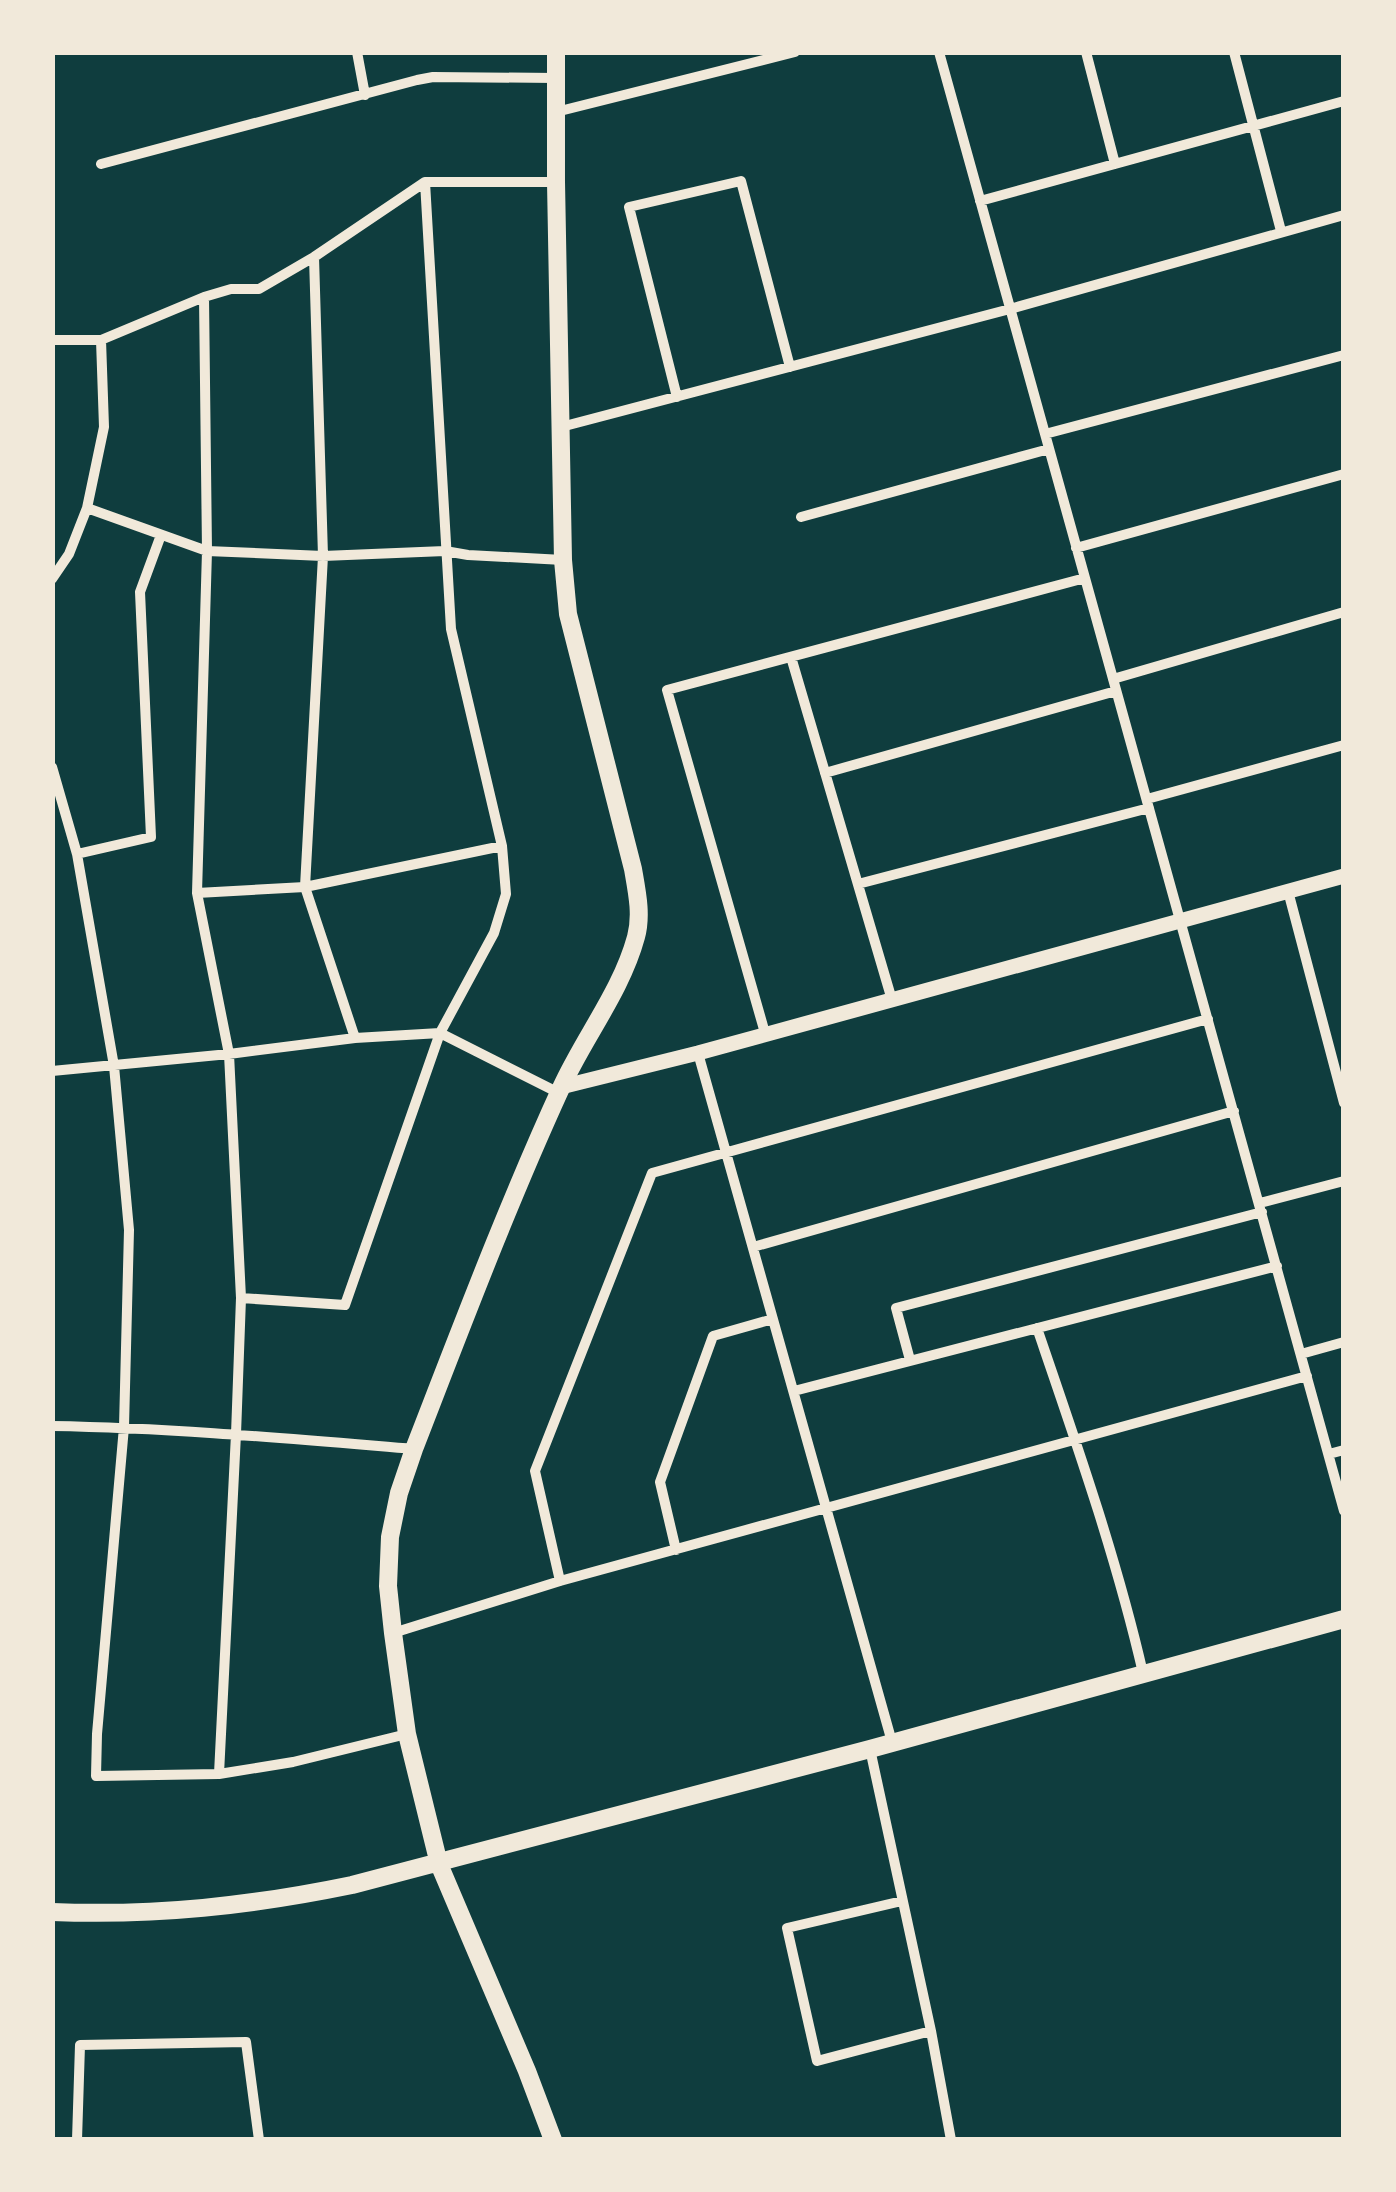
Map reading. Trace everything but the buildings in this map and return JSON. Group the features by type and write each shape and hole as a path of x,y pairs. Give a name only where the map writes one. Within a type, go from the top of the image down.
{"main road":[{"path":"552,2140 439,1864 408,1734 388,1586 390,1537 414,1449 528,1160 560,1090 620,978 636,936 640,904 568,614 563,560 556,52"},
{"path":"52,1912 116,1914 228,1906 352,1886 1344,1619"}],"street":[{"path":"357,52 364,95"},
{"path":"556,112 794,52"},
{"path":"939,52 1344,1511"},
{"path":"1086,52 1115,164"},
{"path":"1234,52 1282,232"},
{"path":"101,164 433,77 556,78"},
{"path":"980,202 1344,101"},
{"path":"677,397 629,208 741,181 790,367"},
{"path":"240,1298 345,1305 440,1033 494,933 506,894 502,846 450,628 426,182"},
{"path":"52,340 101,340 204,296 231,289 259,289 314,258 426,182 556,182"},
{"path":"561,427 1010,310 1344,215"},
{"path":"314,258 323,556 305,886 355,1038"},
{"path":"204,296 208,551 197,893 229,1054 240,1298 219,1774"},
{"path":"52,579 69,554 87,508 104,427 101,340"},
{"path":"1045,434 1344,356"},
{"path":"801,518 1048,449"},
{"path":"1076,548 1344,474"},
{"path":"87,508 208,551 323,556 445,550 563,560"},
{"path":"77,854 152,837 140,592 161,535"},
{"path":"765,1033 668,690 1085,578"},
{"path":"1113,679 1344,612"},
{"path":"791,657 892,1000"},
{"path":"825,773 1116,691"},
{"path":"858,884 1148,804 1344,744"},
{"path":"52,767 77,854 114,1066 129,1230 124,1427 96,1776 219,1774 293,1762 408,1734"},
{"path":"197,893 305,886 502,846"},
{"path":"52,1071 355,1038 440,1033 560,1090 1344,876"},
{"path":"1288,890 1344,1103"},
{"path":"560,1582 534,1471 652,1173 1208,1020"},
{"path":"698,1053 892,1742"},
{"path":"753,1247 1234,1111"},
{"path":"910,1360 896,1308 1261,1208 1344,1181"},
{"path":"794,1392 1277,1266"},
{"path":"676,1550 660,1482 714,1336 773,1318"},
{"path":"1037,1328 1076,1439 1130,1618 1142,1673"},
{"path":"1301,1354 1344,1342"},
{"path":"392,1633 560,1582 1307,1376"},
{"path":"52,1426 236,1434 414,1449"},
{"path":"1328,1454 1344,1450"},
{"path":"870,1749 931,2031 947,2139"},
{"path":"902,1902 788,1928 817,2061 931,2031"},
{"path":"76,2140 80,2045 246,2042 259,2140"}]}
